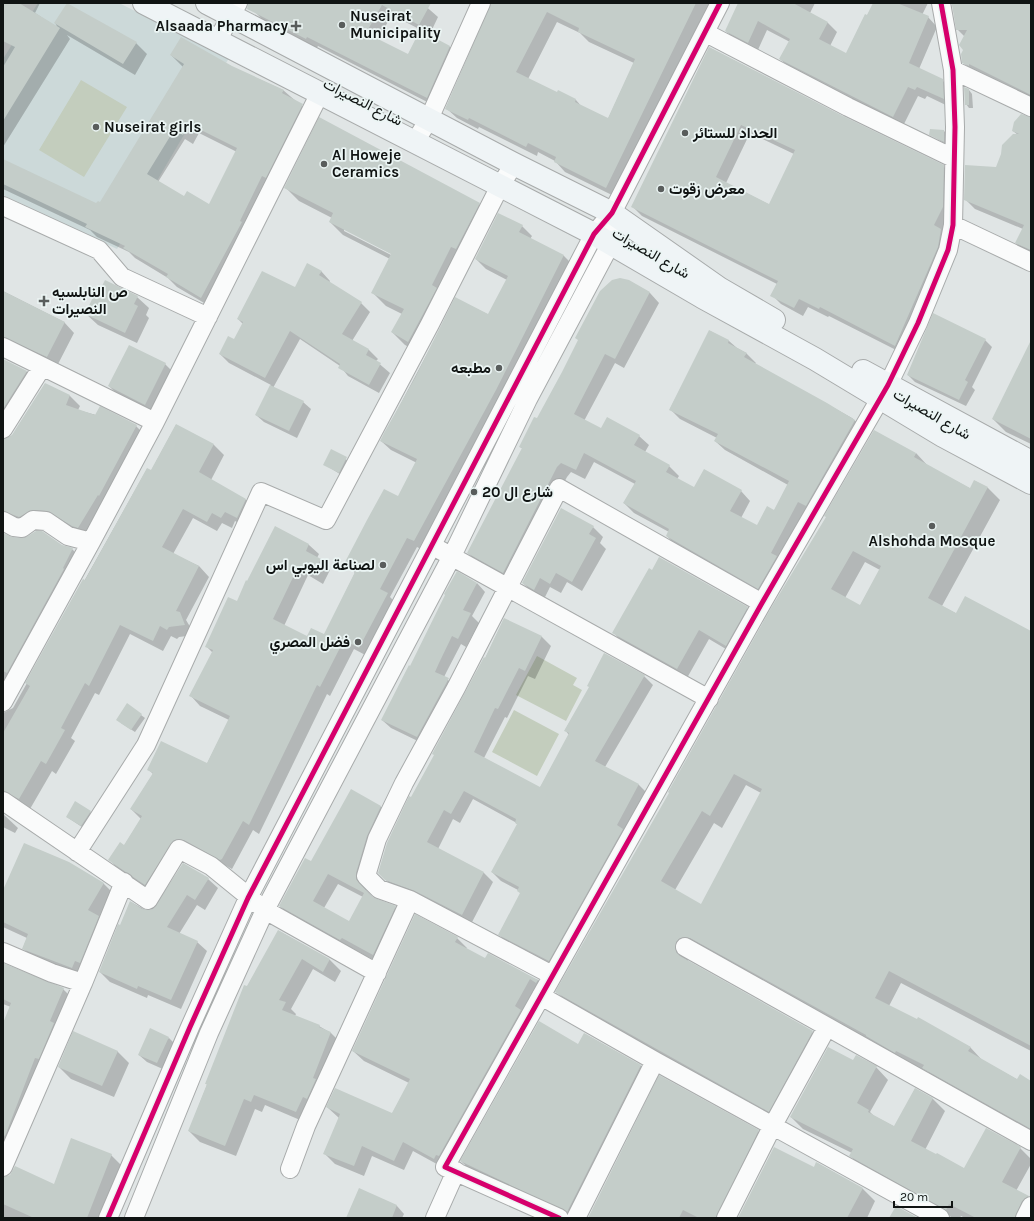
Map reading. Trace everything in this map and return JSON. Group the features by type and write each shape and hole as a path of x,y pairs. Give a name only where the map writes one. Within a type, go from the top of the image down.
{"main road":[{"name":"شارع النصيرات","path":"144,3 603,239 885,391 1031,462"},
{"name":"شارع النصيرات","path":"207,3 235,9 429,119 612,213 719,288 885,391 943,436 1031,483"}],"street":[{"path":"415,142 429,119 482,3"},
{"path":"134,1218 209,1033 265,910 452,556 603,239 612,213 706,33 720,3"},
{"path":"559,1218 445,1167 762,604 885,391 918,323 948,250 952,225 955,167 953,158 955,127 953,70 941,3"},
{"path":"217,40 235,9"},
{"path":"706,33 848,107 953,158"},
{"path":"953,70 1031,107"},
{"path":"3,702 155,422 320,94"},
{"path":"77,852 146,746 261,492 326,520 430,324 500,186 514,164"},
{"path":"3,206 99,250 122,277 208,317"},
{"path":"952,225 1031,262"},
{"path":"108,1218 190,1027 248,898 432,547 603,239"},
{"path":"3,347 155,422"},
{"path":"3,429 42,367"},
{"path":"552,975 410,900 379,889 366,876 377,839 404,783 456,688 559,488 762,604"},
{"path":"3,521 14,527 22,528 33,520 46,521 68,536 91,542"},
{"path":"432,547 452,556 709,699"},
{"path":"3,801 77,852 124,882 148,900 179,850 211,866 248,898 265,910 377,973"},
{"path":"3,1167 83,983 124,882"},
{"path":"290,1169 306,1126 410,900"},
{"path":"685,947 1031,1141"},
{"path":"3,952 52,973 83,983"},
{"path":"541,996 655,1061 940,1218"},
{"path":"726,1218 772,1126 827,1027"},
{"path":"576,1218 655,1061"},
{"path":"435,1218 456,1171"},
{"path":"1025,1218 1031,1206"}],"shaded area":[{"name":"Nuseirat girls","path":"38,3 119,3 229,58 117,249 3,195 3,59"}],"green space":[{"path":"81,80 127,107 84,177 39,150"},
{"path":"537,656 577,678 573,685 582,690 566,721 516,695"},
{"path":"514,710 559,734 537,776 492,752"}],"building":[{"path":"3,3 19,3 60,28 3,121 3,67 15,47 3,41"},
{"path":"67,3 137,42 123,64 54,23"},
{"path":"248,3 431,3 419,25 382,5 366,33 408,54 420,30 450,46 427,98 307,37 306,39 247,9"},
{"path":"491,3 696,3 606,188 554,162 556,157 528,143 526,147 469,118 468,120 445,109","holes":["547,12 579,28 578,32 635,59 608,118 575,102 576,99 558,90 557,92 516,72"]},
{"path":"738,3 793,3 828,22 819,39 846,53 865,14 867,15 873,3 897,3 929,16 909,63 943,79 944,99 917,87 915,90 908,87 893,117 779,59 790,39 758,21 748,43 725,31"},
{"path":"952,3 1031,3 1031,95 969,64 969,66 962,63 961,54 963,50 959,45 967,30 956,30"},
{"path":"181,37 232,66 284,90 282,93 303,104 266,178 262,176 240,221 242,222 201,298 166,277 168,274 123,248 125,246 85,227 87,224 3,184 3,159 96,203 98,201 100,202 184,64 170,55","holes":["189,124 237,148 209,204 187,191 184,196 147,174 174,130 183,135"]},
{"path":"709,47 843,116 944,165 943,207 934,225 941,229 938,247 895,346 820,307 819,309 799,299 794,308 770,296 778,281 631,207","holes":["741,125 795,150 769,204 716,177"]},
{"path":"964,87 969,89 969,105 965,105"},
{"path":"1021,114 1031,117 1031,250 1015,243 1024,225 964,200 965,165 996,167 1001,154 1002,145 1013,134 1019,134 1012,131 1014,122"},
{"path":"319,117 480,203 456,249 451,247 432,285 437,288 408,342 391,332 404,309 371,293 391,254 329,222 333,213 284,188"},
{"path":"930,129 944,130 944,142 929,135"},
{"path":"498,213 523,225 519,232 564,255 496,390 414,541 407,538 380,589 388,593 359,648 344,640 320,687 317,685 249,825 243,821 222,859 220,860 184,840 174,840 145,885 108,860 120,842 124,845 142,816 130,809 153,773 147,770 161,741 207,763 230,716 189,696 213,650 205,647 228,597 237,601 246,580 247,581 275,526 309,544 306,551 321,559 313,574 298,567 273,619 307,636 311,628 324,634 356,570 344,564 367,520 384,489 398,496 417,459 380,441 384,433 415,378 455,297 488,314 508,276 475,259"},
{"path":"307,263 322,271 319,275 362,302 342,334 369,349 366,355 381,363 369,385 338,368 340,364 290,331 265,378 219,354 228,336 234,339 243,322 237,319 262,271 295,287"},
{"path":"620,278 629,280 650,292 615,359 605,354 574,414 601,428 607,417 640,435 634,445 670,465 666,472 694,487 704,469 742,490 730,511 757,525 767,506 774,510 789,481 714,441 718,434 669,410 709,330 729,340 728,343 747,353 744,357 855,420 806,506 798,502 771,553 777,556 758,589 666,536 669,529 623,503 636,481 584,453 576,470 561,463 557,467 503,573 467,553 522,448 519,447 534,417 537,418 562,372 578,340 575,338 600,291 612,280"},
{"path":"105,280 138,296 134,304 138,306 125,333 85,314 98,287 101,288"},
{"path":"3,291 65,322 47,357 3,337"},
{"path":"933,313 986,339 965,380 968,382 959,400 907,375"},
{"path":"1031,340 1031,439 992,419"},
{"path":"129,345 166,363 145,405 108,386"},
{"path":"3,359 27,371 3,409"},
{"path":"45,383 70,395 66,405 95,415 100,406 137,425 99,496 98,495 78,528 47,511 33,510 19,517 3,511 3,439 12,435"},
{"path":"270,385 304,401 289,431 255,415"},
{"path":"176,424 214,444 199,472 246,499 237,518 225,512 221,518 212,513 207,522 183,509 162,547 199,566 176,611 180,612 185,625 169,627 167,630 160,626 153,641 120,625 89,686 85,683 61,728 65,730 46,764 41,761 19,799 3,791 3,733 30,686 25,683 83,579 85,580 147,468 151,470"},
{"path":"874,430 916,453 914,457 970,488 974,480 988,487 928,598 956,613 965,596 1031,631 1031,1046 889,971 875,998 917,1019 918,1017 971,1047 968,1051 1017,1079 1020,1074 1031,1081 1031,1129 922,1068 924,1065 896,1051 895,1053 866,1035 690,938 680,938 676,942 676,952 680,956 813,1031 769,1112 555,992 669,793 668,792 771,608 826,517 824,516","holes":["853,551 881,566 860,605 831,589","734,774 762,789 701,904 661,881 702,811 710,816"]},
{"path":"331,449 347,457 339,473 323,465"},
{"path":"561,508 594,526 589,534 596,538 572,582 556,573 550,584 540,578 534,590 522,583"},
{"path":"36,531 42,531 62,545 73,548 63,568 64,569 7,673 3,671 3,533 12,537 21,538"},
{"path":"659,557 748,607 726,646 699,630 677,669 612,633 649,568 652,570"},
{"path":"457,571 477,583 463,610 471,613 458,639 452,636 435,672 449,678 417,737 381,720 409,665 410,666 445,595 444,594"},
{"path":"504,618 542,636 525,671 519,668 498,709 495,708 474,752 540,787 569,733 564,731 589,687 587,686 604,653 645,675 595,761 639,784 617,825 623,829 549,961 498,935 520,893 517,891 519,887 491,872 517,824 515,823 516,819 464,791 451,814 444,810 427,842 484,872 462,915 415,891 385,880 378,873 387,843 409,796 411,797 434,755 432,754 484,657 485,658"},
{"path":"127,703 142,714 131,730 116,720"},
{"path":"351,789 381,806 367,836 356,873 356,879 372,897 396,906 373,955 342,938 340,940 279,906 305,858 311,861","holes":["328,874 364,893 349,921 313,901"]},
{"path":"75,801 91,811 81,826 66,817"},
{"path":"24,843 69,862 104,883 88,910 99,916 80,963 75,961 72,968 22,949 28,934 3,922 3,890"},
{"path":"183,863 209,878 195,900 187,895 167,927 198,941 171,1000 138,986 137,989 99,972 118,924 120,925 130,901 142,909 153,909"},
{"path":"415,914 458,937 455,942 485,958 488,953 538,980 536,983 530,979 515,1006 521,1010 439,1156 436,1155 434,1159 403,1142 394,1161 362,1146 354,1166 323,1154 340,1114 326,1107 335,1088 392,1113 410,1079 352,1051"},
{"path":"278,930 330,959 323,972 302,959 279,1000 286,1002 282,1010 320,1025 319,1027 331,1032 313,1078 316,1079 307,1099 303,1097 296,1112 254,1095 251,1102 244,1099 225,1146 188,1131 244,985 247,986"},
{"path":"3,963 64,988 50,1021 54,1023 39,1059 35,1058 5,1136 3,1135 3,1023 11,1003 3,999"},
{"path":"539,1021 578,1044 584,1033 641,1065 567,1212 460,1161"},
{"path":"150,1028 169,1037 157,1063 138,1055"},
{"path":"73,1031 118,1051 102,1086 58,1067"},
{"path":"828,1047 853,1060 856,1055 877,1066 857,1103 869,1110 868,1112 894,1126 915,1088 933,1098 911,1141 936,1154 937,1153 964,1168 986,1128 1021,1147 1002,1182 1029,1196 1022,1201 1015,1218 976,1218 949,1204 946,1210 849,1156 853,1149 790,1117"},
{"path":"659,1075 759,1130 716,1218 699,1218 683,1210 679,1218 588,1218"},
{"path":"71,1138 112,1154 87,1218 34,1218 3,1204 3,1177 10,1175 15,1166 54,1184"},
{"path":"774,1147 814,1167 816,1162 863,1188 847,1218 738,1218"},
{"path":"359,1188 397,1205 392,1218 346,1218"},
{"path":"896,1206 918,1218 889,1218"}],"cycle path":[{"path":"108,1218 190,1027 248,898 594,234 612,213 720,3"},
{"path":"559,1218 445,1167 762,603 888,385 918,323 948,250 953,225 955,127 953,70 941,3"}],"place":[{"name":"Nuseirat Municipality","path":"342,25"},
{"name":"Alsaada Pharmacy","path":"296,26"},
{"name":"Nuseirat girls","path":"96,127"},
{"name":"الحداد للستائر","path":"685,133"},
{"name":"Al Howeje Ceramics","path":"324,164"},
{"name":"معرض زقوت","path":"661,189"},
{"name":"ص النابلسيه النصيرات","path":"44,301"},
{"name":"مطبعه","path":"499,368"},
{"name":"شارع ال 20","path":"474,492"},
{"name":"Alshohda Mosque","path":"932,526"},
{"name":"لصناعة اليوبي اس","path":"383,565"},
{"name":"فضل المصري","path":"358,642"}]}
